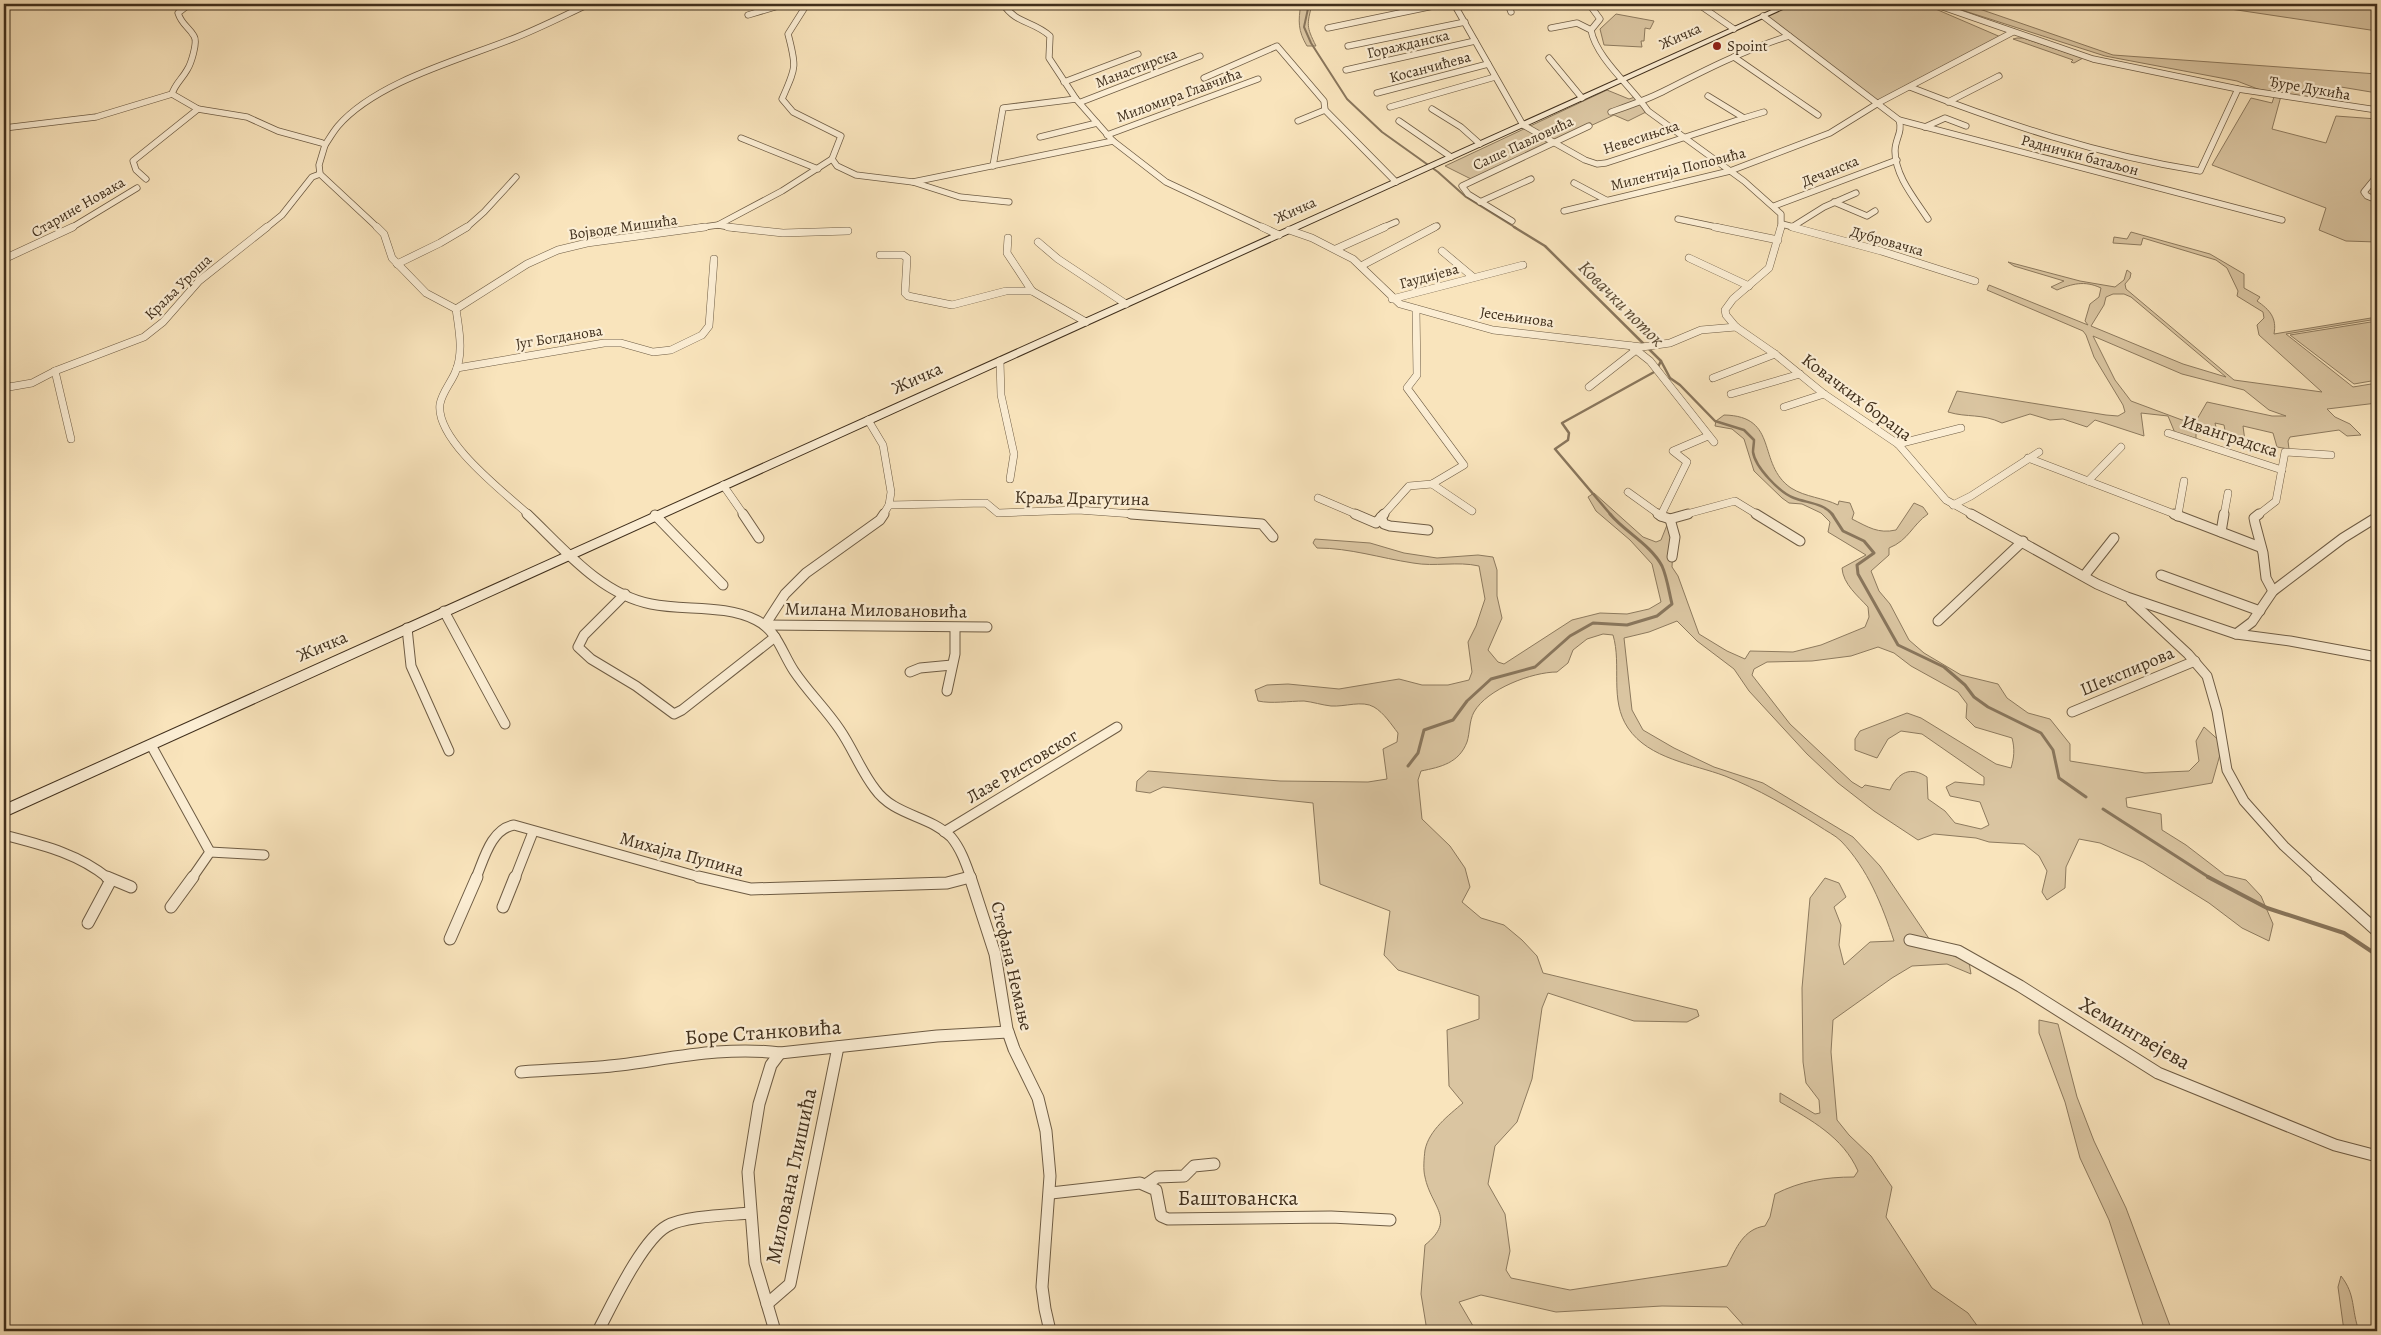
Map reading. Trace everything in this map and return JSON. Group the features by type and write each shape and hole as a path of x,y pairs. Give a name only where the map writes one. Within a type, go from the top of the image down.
{"main road":[{"name":"Жичка","path":"4,811 571,555 655,515 1790,4"}],"street":[{"path":"172,94 174,87 188,70 195,40 194,36 181,23 178,13 187,6 194,4"},
{"path":"571,555 486,478 454,441 440,414 440,400 457,368 460,348 456,308 426,293 397,264 392,258 384,234 320,174 319,165 325,145 340,123 378,96 416,78 515,39 589,4"},
{"path":"748,15 785,4"},
{"path":"807,4 788,34 795,60 795,70 782,94 782,99 784,104 798,114 841,136 832,159 834,164 841,169 859,176 913,182 1113,141"},
{"path":"1002,4 1007,14 1016,20 1043,29 1050,36 1049,58 1078,101 1113,141 1166,182 1279,234"},
{"path":"1335,6 1346,4"},
{"path":"1328,28 1443,4"},
{"path":"1454,4 1523,125"},
{"path":"1508,4 1511,12"},
{"path":"1589,4 1600,19 1591,30 1592,36 1610,64 1642,101 1648,111 1730,171 1774,206 1780,214 1782,224 1769,268 1732,299 1725,310 1726,315 1736,327"},
{"path":"1698,4 1734,29"},
{"path":"1934,4 2013,32"},
{"name":"Раднички батаљон","path":"1763,16 1899,120 2282,220"},
{"path":"1348,46 1465,22"},
{"path":"1552,28 1577,22 1591,30"},
{"path":"1876,104 2013,32"},
{"name":"Ђуре Дукића","path":"2013,32 2093,59 2167,72 2238,89 2377,110"},
{"path":"1611,112 1642,101 1766,43 1789,36"},
{"name":"Горажданска","path":"1346,70 1476,41"},
{"path":"1204,78 1277,46 1324,101 1326,110 1396,182"},
{"path":"1064,82 1138,54"},
{"name":"Манастирска","path":"993,166 1003,108 1078,101 1200,56"},
{"path":"1734,57 1818,115"},
{"path":"1550,58 1582,98"},
{"name":"Косанчићева","path":"1378,93 1488,64"},
{"path":"1948,102 1999,76"},
{"path":"1390,107 1495,77"},
{"name":"Миломира Главчића","path":"1107,134 1258,80"},
{"name":"Раднички батаљон","path":"1910,87 2016,128 2085,149 2200,172 2238,89"},
{"path":"4,128 96,117 172,94 198,109 247,117 278,131 317,141 325,145"},
{"path":"1708,96 1744,118"},
{"name":"Милентија Поповића","path":"1564,210 1730,171 1830,133 1876,104"},
{"name":"Старине Новака","path":"146,179 136,172 133,161 198,109"},
{"path":"1432,109 1461,127 1480,144"},
{"path":"1298,121 1326,110"},
{"name":"Невесињска","path":"1523,125 1585,160 1602,164 1764,112"},
{"path":"1925,127 1945,118 1966,126"},
{"path":"1899,120 1901,127 1895,149 1897,160 1907,187 1928,219"},
{"path":"1399,121 1428,144 1451,157"},
{"path":"1040,137 1097,123"},
{"name":"Саше Павловића","path":"1512,221 1480,202 1465,191 1462,186 1589,126"},
{"path":"741,138 818,169"},
{"name":"Војводе Мишића","path":"718,225 818,169 832,159"},
{"name":"Дечанска","path":"1774,206 1897,160"},
{"name":"Краља Уроша","path":"4,381 9,387 32,383 55,371 131,343 156,328 199,281 268,228 282,215 312,177 320,174"},
{"path":"2377,176 2364,192 2367,196 2377,200"},
{"path":"397,264 454,235 478,218 503,187 516,177"},
{"name":"Саше Павловића","path":"1480,202 1531,179"},
{"path":"913,182 952,197 972,201 1009,202"},
{"path":"1574,183 1606,200"},
{"name":"Старине Новака","path":"4,259 28,250 62,233 137,188"},
{"name":"Дубровачка","path":"1792,227 1834,202 1856,193"},
{"name":"Дубровачка","path":"1834,202 1867,216 1875,211"},
{"path":"1678,219 1778,240"},
{"path":"1336,249 1396,222"},
{"name":"Дубровачка","path":"1782,224 1881,251 1975,280"},
{"name":"Војводе Мишића","path":"456,308 527,264 558,250 587,243 718,225 764,232 806,235 848,231"},
{"path":"1361,266 1437,226"},
{"name":"Јесењинова","path":"1289,230 1336,249 1361,266 1400,304 1493,330 1636,347 1670,343 1701,330 1736,327"},
{"path":"1008,238 1007,252 1032,291 1086,322"},
{"path":"1038,242 1058,259 1126,304"},
{"name":"Гаудијева","path":"1442,251 1473,277"},
{"path":"880,255 903,256 907,258 905,293 908,296 952,305 1006,291 1032,291"},
{"path":"1688,258 1749,286"},
{"name":"Југ Богданова","path":"457,368 604,343 621,344 653,352 671,350 686,344 702,335 709,326 714,259"},
{"name":"Гаудијева","path":"1392,298 1522,265"},
{"path":"1318,498 1376,523 1409,486 1432,484 1464,465 1408,388 1417,375 1416,309"},
{"name":"Ковачких бораца","path":"1736,327 1775,354 1824,394 1898,444 1938,493 1954,505 2084,576 2127,598 2236,634 2290,641 2377,657"},
{"path":"1636,347 1660,374 1711,439 1673,451 1687,462 1661,516"},
{"name":"Јесењинова","path":"1589,387 1636,347"},
{"path":"1714,378 1775,354"},
{"path":"1000,361 1001,395 1014,454 1010,479"},
{"path":"55,371 71,439"},
{"path":"1731,394 1800,374"},
{"path":"1784,407 1824,394"},
{"path":"765,625 785,594 806,573 880,520 889,505 891,492 883,445 868,420"},
{"path":"1898,444 1961,428"},
{"name":"Иванградска","path":"2168,433 2282,470"},
{"path":"2088,481 2121,447"},
{"path":"1954,505 2039,452"},
{"name":"Иванградска","path":"2273,591 2267,584 2256,536 2254,518 2276,501 2285,452 2331,455"},
{"path":"2028,458 2260,548"},
{"path":"2178,516 2184,482"},
{"path":"1432,484 1472,511"},
{"path":"723,485 760,538"},
{"path":"1628,492 1661,516 1670,519 1735,501 1800,541"},
{"path":"2221,532 2228,493"},
{"name":"Краља Драгутина","path":"889,505 986,503 998,513 1078,510 1228,520 1262,524 1273,537"},
{"path":"655,515 723,585"},
{"path":"1381,517 1384,524 1393,528 1428,530"},
{"path":"2236,634 2252,622 2273,591 2343,538 2377,517"},
{"path":"1670,519 1675,537 1672,557"},
{"path":"2084,576 2114,538"},
{"path":"1938,621 2023,541"},
{"name":"Стефана Немање","path":"571,555 582,566 625,594 647,603 713,610 747,617 765,625 775,637 792,669 848,742 879,795 891,808 929,823 944,832 957,845 986,919 998,965 1008,1032 1041,1109 1050,1155 1051,1193 1041,1288 1045,1316 1050,1331"},
{"path":"2161,575 2260,611"},
{"path":"625,594 584,635 578,647 586,656 636,686 674,714 682,710 775,637"},
{"name":"Ковачких бораца","path":"2127,598 2195,661 2207,676 2217,711 2227,770 2244,801 2284,846 2377,931"},
{"path":"444,611 506,724"},
{"name":"Милана Миловановића","path":"765,625 987,627"},
{"path":"407,628 411,666 449,751"},
{"path":"947,691 955,654 956,628"},
{"name":"Шекспирова","path":"2072,712 2195,661"},
{"path":"910,672 920,668 952,665"},
{"name":"Лазе Ристовског","path":"944,832 1117,727"},
{"path":"151,745 210,852"},
{"name":"Михајла Пупина","path":"450,938 492,841 501,830 514,825 533,832 729,886 751,888 947,883 970,877"},
{"path":"503,906 533,832"},
{"path":"4,835 60,850 92,865 111,880 131,887"},
{"path":"210,852 264,856"},
{"path":"171,906 210,852"},
{"path":"88,923 111,880"},
{"name":"Хемингвејева","path":"1910,940 1958,951 2020,986 2158,1073 2335,1145 2377,1156"},
{"name":"Боре Станковића","path":"521,1072 618,1065 710,1052 763,1050 780,1053 937,1036 1008,1032"},
{"name":"Милована Глишића","path":"767,1304 790,1284 838,1046"},
{"path":"775,1331 755,1263 750,1213 749,1155 759,1104 771,1065 780,1053"},
{"path":"1051,1193 1147,1184 1157,1177 1184,1176 1194,1166 1214,1164"},
{"name":"Баштованска","path":"1147,1184 1152,1185 1158,1190 1161,1216 1168,1219 1330,1217 1390,1220"},
{"path":"598,1331 620,1289 655,1238 667,1226 750,1213"}],"shaded area":[{"path":"1301,4 1312,4 1308,25 1316,46 1307,46 1300,31"},
{"path":"1790,4 1924,4 2003,38 1876,104 1763,16"},
{"path":"1943,4 1965,4 2113,55 2377,74 2377,93 2341,87 2342,105 2263,91 2237,81 2105,56"},
{"path":"2197,4 2237,9 2246,4 2377,4 2377,31"},
{"path":"1616,14 1654,21 1650,29 1645,28 1644,41 1641,41 1642,47 1604,45 1600,29"},
{"path":"2023,38 2083,58 2074,63 2071,62 2073,60 2013,39"},
{"path":"1607,90 1629,99 1638,96 1648,111 1628,121 1614,115 1473,180 1445,166"},
{"path":"2275,94 2281,96 2272,129 2326,143 2336,116 2377,119 2377,242 2346,241 2319,230 2326,208 2212,165 2251,98 2272,103"},
{"path":"2131,232 2210,254 2244,274 2244,288 2260,297 2257,301 2272,315 2275,328 2274,334 2377,317 2377,319 2286,334 2353,387 2377,383 2377,403 2327,409 2335,417 2350,424 2361,435 2347,436 2339,430 2290,437 2288,441 2289,449 2277,447 2273,433 2243,426 2245,441 2226,436 2224,425 2215,423 2217,431 2196,428 2196,439 2175,433 2168,416 2141,413 2144,436 2095,420 2087,427 2063,419 2050,420 2030,414 2002,423 1988,418 1948,412 1957,391 2106,415 2118,416 2125,412 2123,405 2094,357 2083,331 1987,290 1989,285 2088,325 2085,321 2090,304 2099,297 2101,288 2089,284 2078,284 2057,290 2051,287 2064,281 2014,266 2008,262 2080,281 2115,287 2124,280 2127,270 2131,273 2130,278 2125,284 2126,289 2234,380 2322,392 2259,335 2257,325 2264,318 2263,312 2237,296 2238,291 2227,268 2216,260 2143,238 2141,245 2113,243 2114,237 2127,239","holes":["2113,294 2124,294 2131,297 2226,377 2183,364 2091,326 2104,305 2106,297","2093,336 2182,374 2244,390 2269,410 2286,416 2272,416 2207,402 2196,421 2182,420 2131,401 2115,380"]},
{"path":"2377,321 2377,380 2354,384 2290,335"},
{"path":"1724,415 1742,417 1753,423 1761,432 1780,478 1791,488 1838,505 1839,501 1850,503 1854,513 1852,519 1868,527 1884,531 1896,530 1914,503 1923,507 1928,514 1906,537 1889,548 1889,555 1871,571 1879,591 1890,604 1909,640 1924,653 1961,675 1998,684 2007,698 2028,713 2050,719 2070,744 2070,761 2145,773 2189,771 2199,761 2196,741 2204,727 2223,744 2212,783 2126,798 2127,807 2161,814 2162,830 2186,845 2225,875 2246,880 2261,896 2273,924 2269,941 2242,928 2209,903 2143,862 2100,843 2079,839 2066,867 2065,888 2047,900 2042,892 2047,871 2039,856 2024,844 1989,842 1976,838 1934,834 1918,840 1874,811 1838,783 1807,754 1749,691 1734,669 1697,641 1677,621 1649,632 1624,638 1632,710 1643,730 1674,748 1714,767 1763,783 1853,837 1880,866 1936,949 1969,962 1971,974 1947,964 1912,966 1892,978 1833,1020 1831,1052 1837,1120 1849,1135 1871,1156 1892,1187 1886,1217 1932,1288 1968,1313 1981,1331 1745,1331 1745,1327 1727,1307 1662,1306 1556,1312 1481,1295 1459,1302 1476,1331 1427,1331 1421,1294 1425,1245 1434,1236 1441,1220 1425,1177 1425,1150 1435,1130 1463,1103 1449,1086 1447,1030 1479,1019 1479,996 1398,970 1384,955 1390,911 1320,884 1313,803 1163,787 1150,793 1136,791 1137,781 1148,771 1280,781 1368,782 1387,779 1383,749 1397,742 1398,733 1378,709 1364,704 1331,706 1304,701 1263,702 1258,701 1255,690 1267,685 1288,684 1339,689 1399,679 1422,685 1448,685 1469,680 1472,672 1468,642 1476,626 1485,599 1479,566 1421,564 1353,551 1317,548 1313,543 1315,539 1370,543 1404,553 1437,558 1478,555 1493,557 1497,570 1497,596 1502,618 1488,650 1498,662 1504,664 1572,620 1600,613 1627,614 1649,609 1661,602 1652,564 1630,540 1596,511 1588,497 1594,493 1643,537 1656,542 1661,540 1667,525 1674,528 1672,567 1678,576 1699,634 1727,651 1745,659 1750,651 1793,652 1821,645 1865,627 1869,617 1868,607 1848,584 1842,568 1866,555 1828,532 1830,522 1821,513 1802,504 1789,503 1782,498 1754,471 1744,439 1732,429 1715,426 1716,421","holes":["1603,634 1613,635 1619,706 1628,728 1637,738 1659,754 1737,781 1796,812 1839,839 1851,852 1866,875 1879,901 1894,941 1870,942 1844,965 1839,945 1841,925 1834,907 1846,897 1839,883 1825,878 1810,898 1802,988 1803,1062 1806,1083 1819,1100 1820,1113 1815,1114 1780,1093 1780,1102 1825,1130 1844,1148 1858,1171 1854,1177 1813,1181 1775,1194 1770,1217 1765,1226 1757,1228 1746,1235 1727,1266 1570,1290 1511,1278 1506,1270 1510,1251 1505,1214 1488,1184 1495,1146 1517,1122 1532,1079 1542,1008 1548,993 1634,1021 1687,1022 1699,1016 1697,1010 1543,973 1537,956 1522,940 1504,925 1481,918 1462,902 1470,887 1465,868 1450,846 1422,819 1418,780 1421,771 1442,766 1459,755 1467,742 1474,712 1489,696 1511,683 1535,675 1557,672 1568,663 1573,650 1587,639","1878,647 1894,653 1911,666 1958,692 1967,704 1966,718 1975,727 2012,738 2013,761 2011,768 1996,764 1921,718 1907,713 1860,731 1855,739 1855,750 1877,758 1888,739 1901,731 1922,734 1984,777 1984,785 1955,782 1946,787 1950,796 1980,802 1989,825 1981,829 1955,823 1945,811 1928,799 1927,777 1916,772 1901,775 1890,790 1865,785 1862,788 1852,782 1790,724 1752,675 1754,669 1767,662 1812,661 1851,656"]},
{"path":"2039,1020 2058,1024 2077,1097 2094,1141 2126,1208 2172,1331 2145,1331 2109,1220 2080,1158 2065,1102 2039,1033"},
{"path":"2341,1276 2351,1296 2359,1331 2344,1331 2338,1287"}],"waterway":[{"name":"Ковачки поток","path":"1309,4 1304,27 1311,43 1347,99 1382,132 1438,172 1466,197 1516,228"},
{"name":"Ковачки поток","path":"1514,227 1545,246 1661,361"},
{"name":"Ковачки поток","path":"1611,515 1555,449 1568,440 1569,433 1562,423 1656,371 1661,361"},
{"path":"1661,361 1670,378 1680,385 1715,421 1744,430 1754,440 1753,452 1758,465 1775,485 1788,495 1825,508 1832,514"},
{"path":"1832,514 1843,531 1864,541 1874,553 1857,565 1858,574 1898,645 1944,667 1965,685 1974,697 1988,707 2041,733 2053,750 2059,778 2086,797"},
{"name":"Ковачки поток","path":"1408,766 1418,753 1424,730 1453,720 1467,701 1491,679 1535,667 1570,636 1593,623 1627,625 1657,616 1672,604 1665,575 1657,558 1611,515"},
{"path":"2103,809 2210,878"},
{"path":"2208,877 2267,908 2344,933 2377,955"}],"place":[{"name":"Spoint","path":"1717,46"}]}
